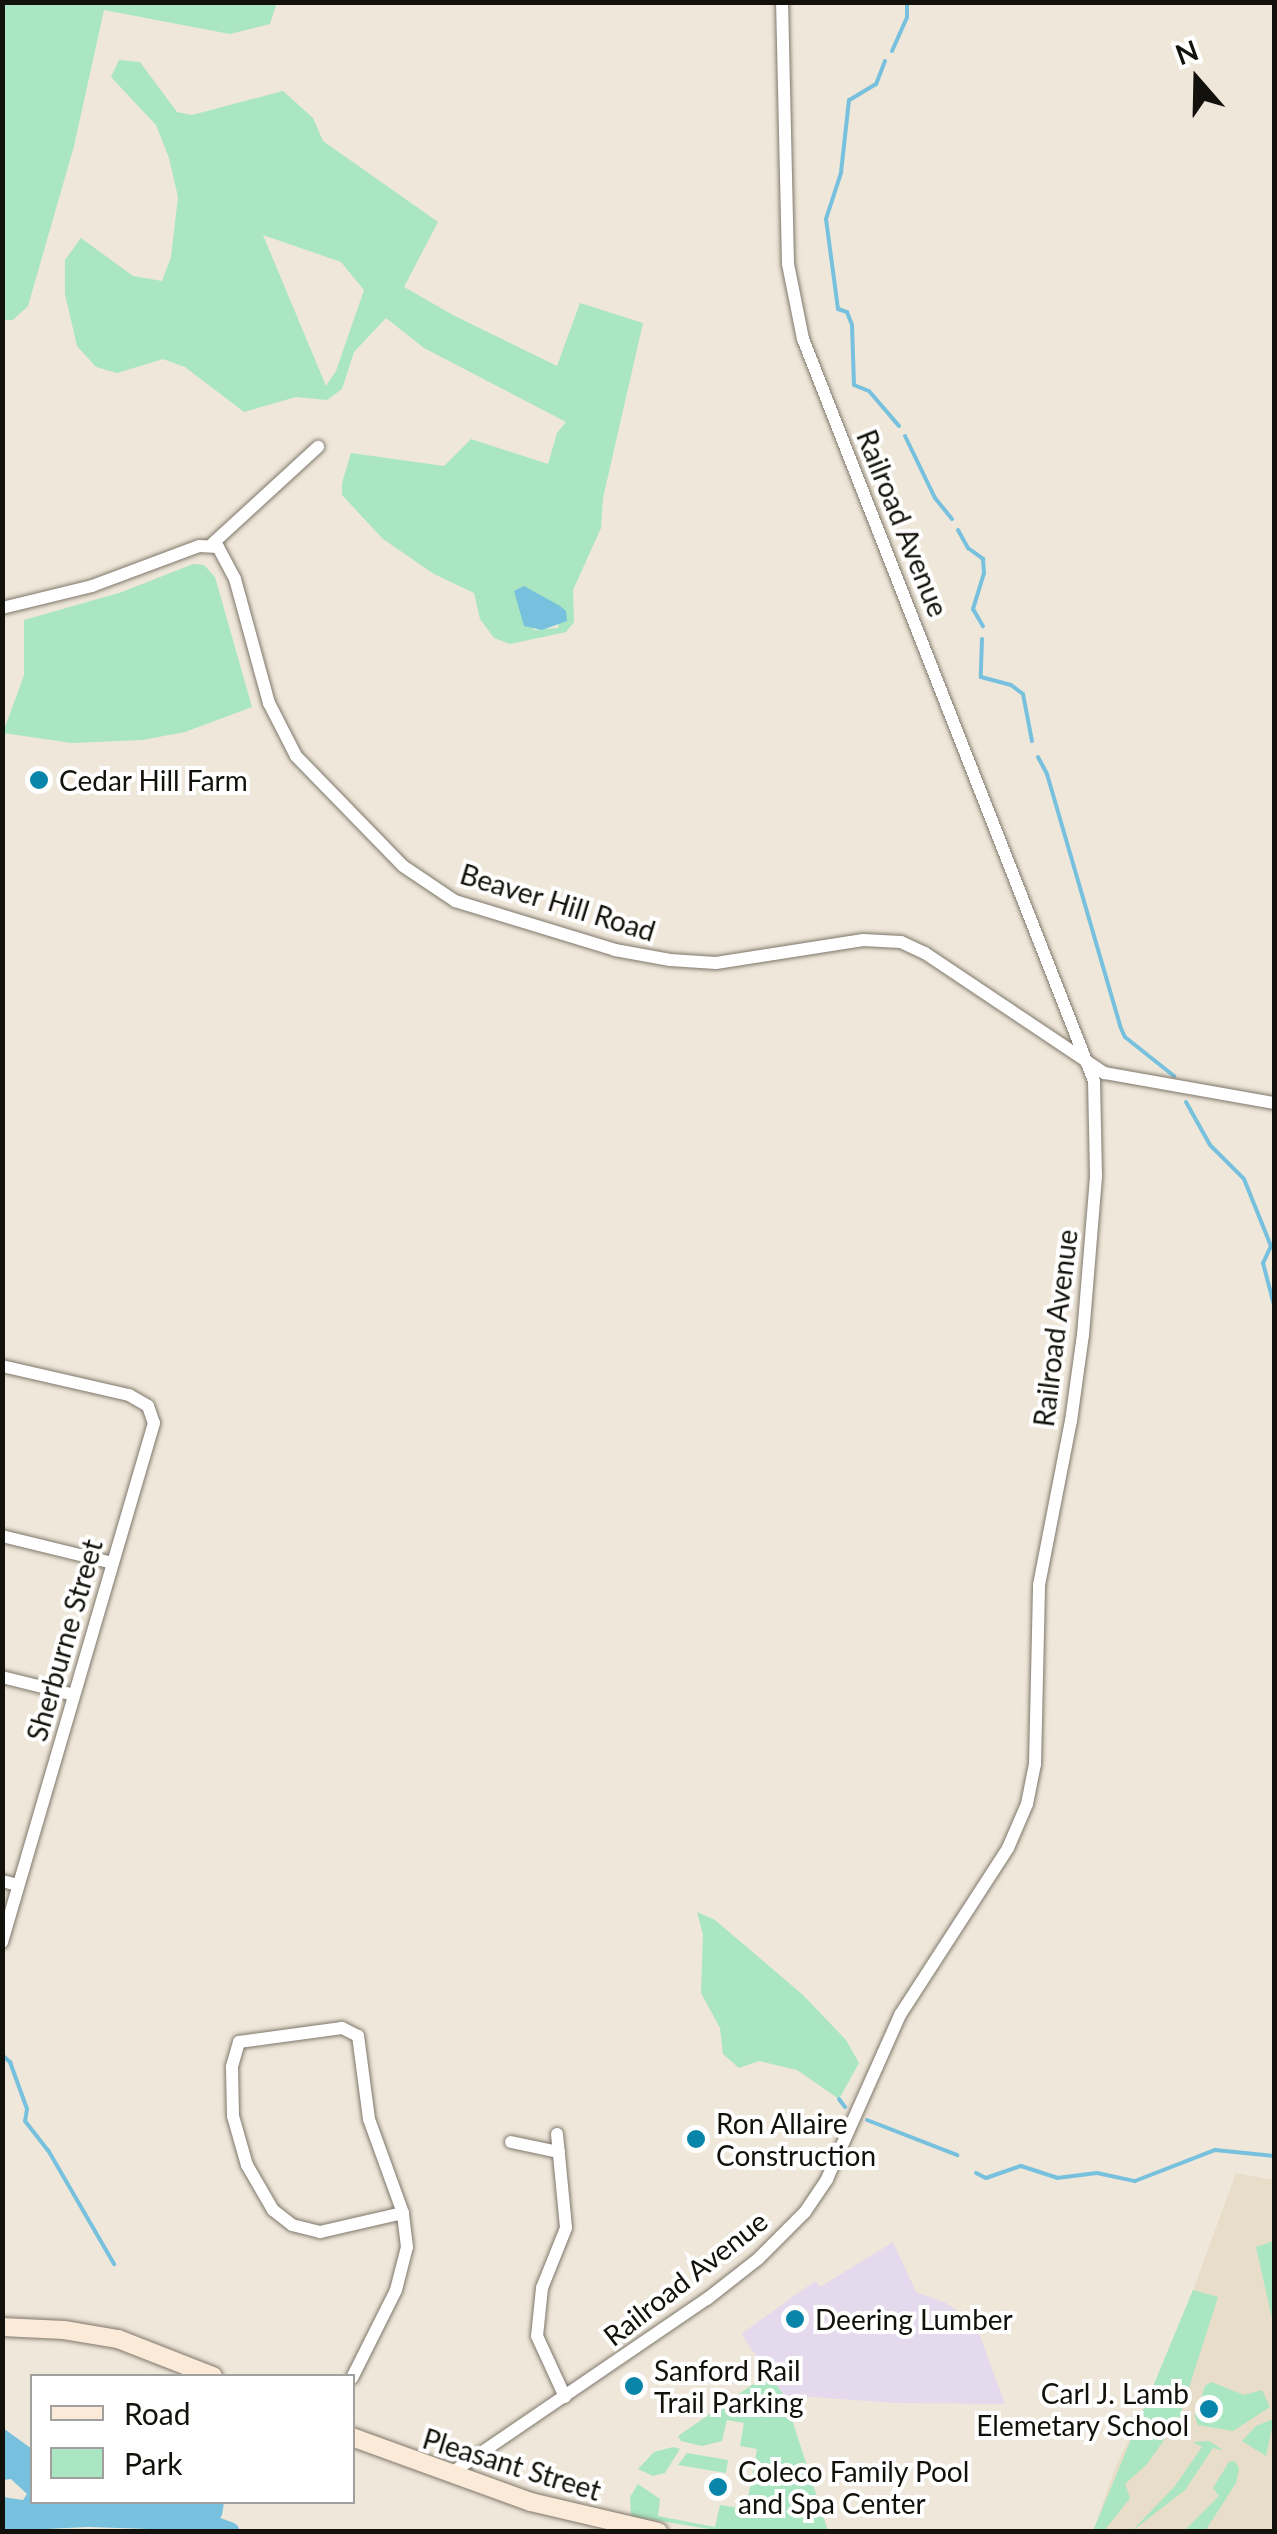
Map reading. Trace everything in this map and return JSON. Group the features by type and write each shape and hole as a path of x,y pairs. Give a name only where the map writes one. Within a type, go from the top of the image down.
{"main road":[{"path":"2,2327 64,2330 118,2339 208,2374"},
{"name":"Pleasant Street","path":"355,2438 579,2516 659,2532"}],"street":[{"name":"Railroad Avenue","path":"450,2474 719,2290 758,2259 805,2212 826,2179 900,2014 1008,1848 1021,1822 1032,1784 1038,1739 1038,1585 1073,1410 1082,1335 1097,1144 1091,1067 803,339 788,264 782,2"},
{"path":"2,608 92,586 212,544 318,447"},
{"name":"Beaver Hill Road","path":"212,544 223,552 235,579 264,687 287,741 326,792 403,866 434,890 512,920 670,960 716,963 863,940 901,942 926,953 1091,1067 1120,1078 1274,1103"},
{"name":"Sherburne Street","path":"2,1366 128,1395 151,1410 154,1424 2,1942"},
{"path":"2,1536 113,1563"},
{"path":"2,1677 74,1695"},
{"path":"2,1880 18,1885"},
{"path":"354,2374 403,2270 408,2247 403,2213 368,2118 358,2038 352,2030 245,2039 236,2046 231,2090 239,2141 259,2190 273,2210 292,2225 320,2232 403,2213"},
{"path":"557,2134 566,2228 542,2288 537,2336 565,2397"},
{"path":"511,2142 559,2152"}],"shaded area":[{"name":"Carl J. Lamb Elemetary School","path":"1236,2173 1274,2180 1274,2531 1093,2532 1115,2468 1171,2351"},
{"path":"893,2242 916,2292 946,2303 975,2323 1005,2404 896,2403 784,2395 741,2334 815,2281 820,2287"}],"green space":[{"path":"277,2 270,24 230,34 104,10 74,146 28,306 13,320 3,320 3,3"},
{"path":"119,60 140,62 177,112 192,115 283,91 313,118 323,141 438,222 404,287 557,366 580,303 643,323 603,498 601,528 573,590 574,622 566,632 510,644 494,638 480,619 474,593 434,574 383,539 342,495 342,483 351,453 444,466 471,439 548,464 557,433 566,422 424,348 386,318 354,352 342,389 327,400 296,397 244,412 185,367 163,359 117,373 96,367 77,346 65,294 65,260 81,238 133,276 162,281 171,257 178,197 169,158 156,125 111,77","holes":["263,235 341,262 364,290 336,371 326,386","514,591 560,606 558,628 534,630"]},
{"path":"193,564 204,565 215,577 252,707 185,732 142,740 72,743 3,733 24,675 24,620 122,592"},
{"path":"697,1912 715,1920 803,1995 846,2040 859,2063 839,2099 797,2070 759,2061 739,2068 723,2054 720,2028 701,1993 703,1935"},
{"path":"1274,2241 1274,2327 1256,2247"},
{"path":"1193,2290 1218,2297 1179,2419 1147,2464 1125,2484 1130,2498 1104,2531 1093,2531"},
{"path":"768,2374 784,2395 828,2531 721,2531 631,2516 630,2497 638,2484 660,2499 658,2516 715,2527 720,2505 746,2509 757,2449 740,2446 744,2423 727,2420 722,2441 702,2446 681,2441 678,2436"},
{"path":"1211,2382 1244,2395 1262,2390 1270,2407 1233,2431 1198,2425 1195,2416 1205,2386"},
{"path":"1274,2419 1266,2456 1242,2441 1256,2426"},
{"path":"1209,2441 1223,2450 1213,2448 1185,2490 1132,2531 1175,2486 1202,2447 1193,2442"},
{"path":"680,2449 665,2473 653,2476 638,2469 654,2452"},
{"path":"687,2453 728,2460 726,2473 678,2465"},
{"path":"1235,2461 1239,2469 1236,2483 1205,2531 1184,2531 1219,2496 1213,2488 1229,2462"}],"water":[{"path":"524,586 560,606 566,611 567,621 542,630 524,626 514,591"},
{"path":"3,2428 30,2448 30,2504 224,2504 212,2531 88,2527 3,2531 3,2497 23,2500 27,2494 11,2479 3,2480"}],"waterway":[{"path":"892,51 907,17 907,2"},
{"path":"885,61 876,84 849,100 841,173 826,219 838,309 847,312 852,325 854,385 869,391 899,426"},
{"path":"905,436 935,498 952,519"},
{"path":"958,530 968,548 983,559 984,573 973,609 983,626"},
{"path":"982,639 981,677 1011,685 1023,694 1032,741"},
{"path":"1038,757 1047,774 1120,1026 1125,1037 1174,1076"},
{"path":"1186,1102 1210,1145 1244,1179 1271,1246 1263,1263 1274,1305"},
{"path":"2,2055 10,2062 27,2109 25,2121 48,2150 114,2264"},
{"path":"839,2099 845,2107"},
{"path":"867,2120 957,2155"},
{"path":"976,2173 986,2178 1021,2166 1057,2178 1097,2173 1135,2181 1215,2150 1274,2156"},
{"path":"190,2518 230,2532"}],"place":[{"name":"Cedar Hill Farm","path":"39,780"},
{"name":"Ron Allaire Construction","path":"696,2139"},
{"name":"Deering Lumber","path":"795,2319"},
{"name":"Sanford Rail Trail Parking","path":"634,2386"},
{"name":"Carl J. Lamb Elemetary School","path":"1209,2409"},
{"name":"Coleco Family Pool and Spa Center","path":"718,2487"}]}
